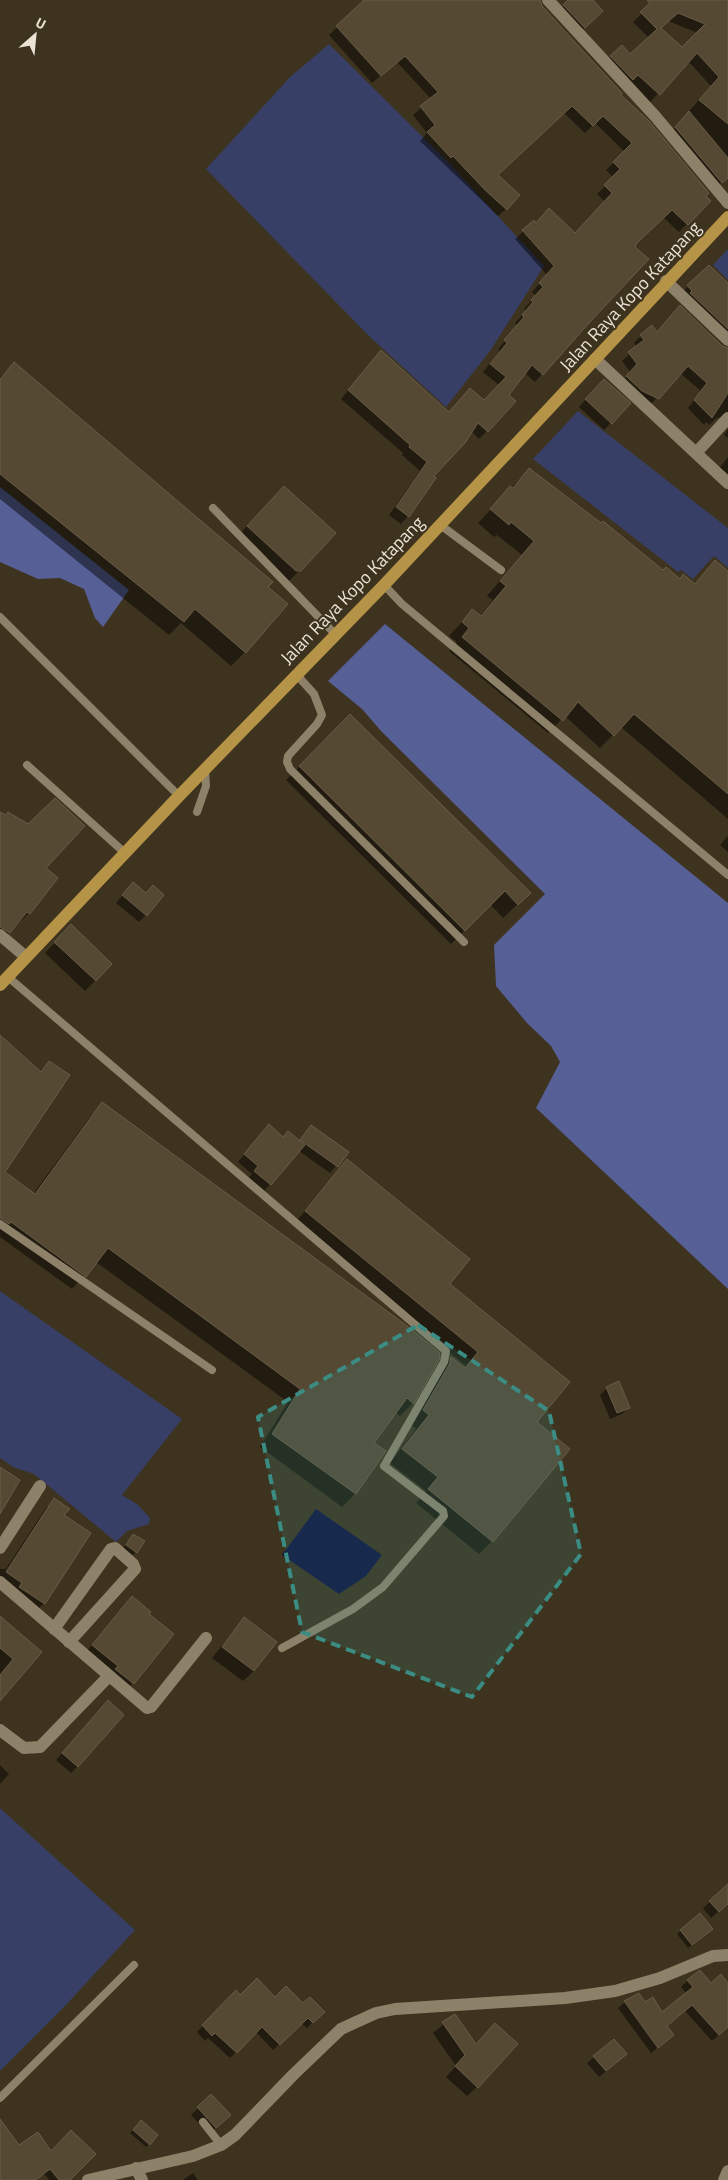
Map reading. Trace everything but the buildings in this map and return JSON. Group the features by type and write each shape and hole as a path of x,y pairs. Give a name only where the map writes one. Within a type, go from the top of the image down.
{"main road":[{"name":"Jalan Raya Kopo Katapang","path":"4,981 178,796 384,585 666,281 728,217"}],"street":[{"path":"548,0 655,116 728,203"},
{"path":"666,281 728,340"},
{"path":"595,359 728,483"},
{"path":"696,453 728,418"},
{"path":"0,935 26,957"},
{"path":"0,1548 40,1486"},
{"path":"54,1629 111,1549 115,1548 133,1564 134,1571 69,1642"},
{"path":"0,1582 145,1707 150,1708 206,1638"},
{"path":"0,1730 24,1748 40,1747 109,1676"},
{"path":"88,2180 192,2156 221,2145 235,2135 341,2029 376,2012 395,2009 565,1998 615,1991 660,1978 713,1956 728,1955"},
{"path":"136,2168 142,2180"},
{"path":"724,2180 728,2171"}],"lane":[{"path":"213,508 336,635"},
{"path":"439,524 501,570"},
{"path":"384,585 402,604 728,874"},
{"path":"0,617 178,796"},
{"path":"296,674 314,694 322,715 317,724 288,756 287,762 290,769 464,942"},
{"path":"27,765 125,854"},
{"path":"197,812 206,786 204,769"},
{"path":"4,981 446,1351 444,1362 384,1466 443,1511 444,1516 383,1587 353,1609 282,1648"},
{"path":"0,1224 212,1370"},
{"path":"0,2098 134,1965"},
{"path":"202,2122 221,2145"}],"highlighted area":[{"path":"418,1325 549,1411 581,1554 472,1697 302,1632 258,1417"}],"shaded area":[{"path":"329,44 449,163 544,266 490,351 446,407 368,335 206,169 290,77"},
{"path":"728,249 728,280 713,265"},
{"path":"578,411 728,528 728,568 714,556 693,579 681,570 678,572 533,459"},
{"path":"0,487 129,590 103,627 95,618 84,589 60,578 38,579 0,562"},
{"path":"385,624 728,903 728,1289 536,1108 560,1062 551,1046 527,1023 496,986 494,945 545,894 381,731 362,709 328,681"},
{"path":"0,1291 182,1419 122,1495 137,1504 150,1518 149,1524 127,1531 116,1542 34,1474 13,1467 0,1458"},
{"path":"316,1509 382,1555 366,1576 339,1594 282,1555"},
{"path":"0,1808 135,1930 65,2006 0,2071"}]}
